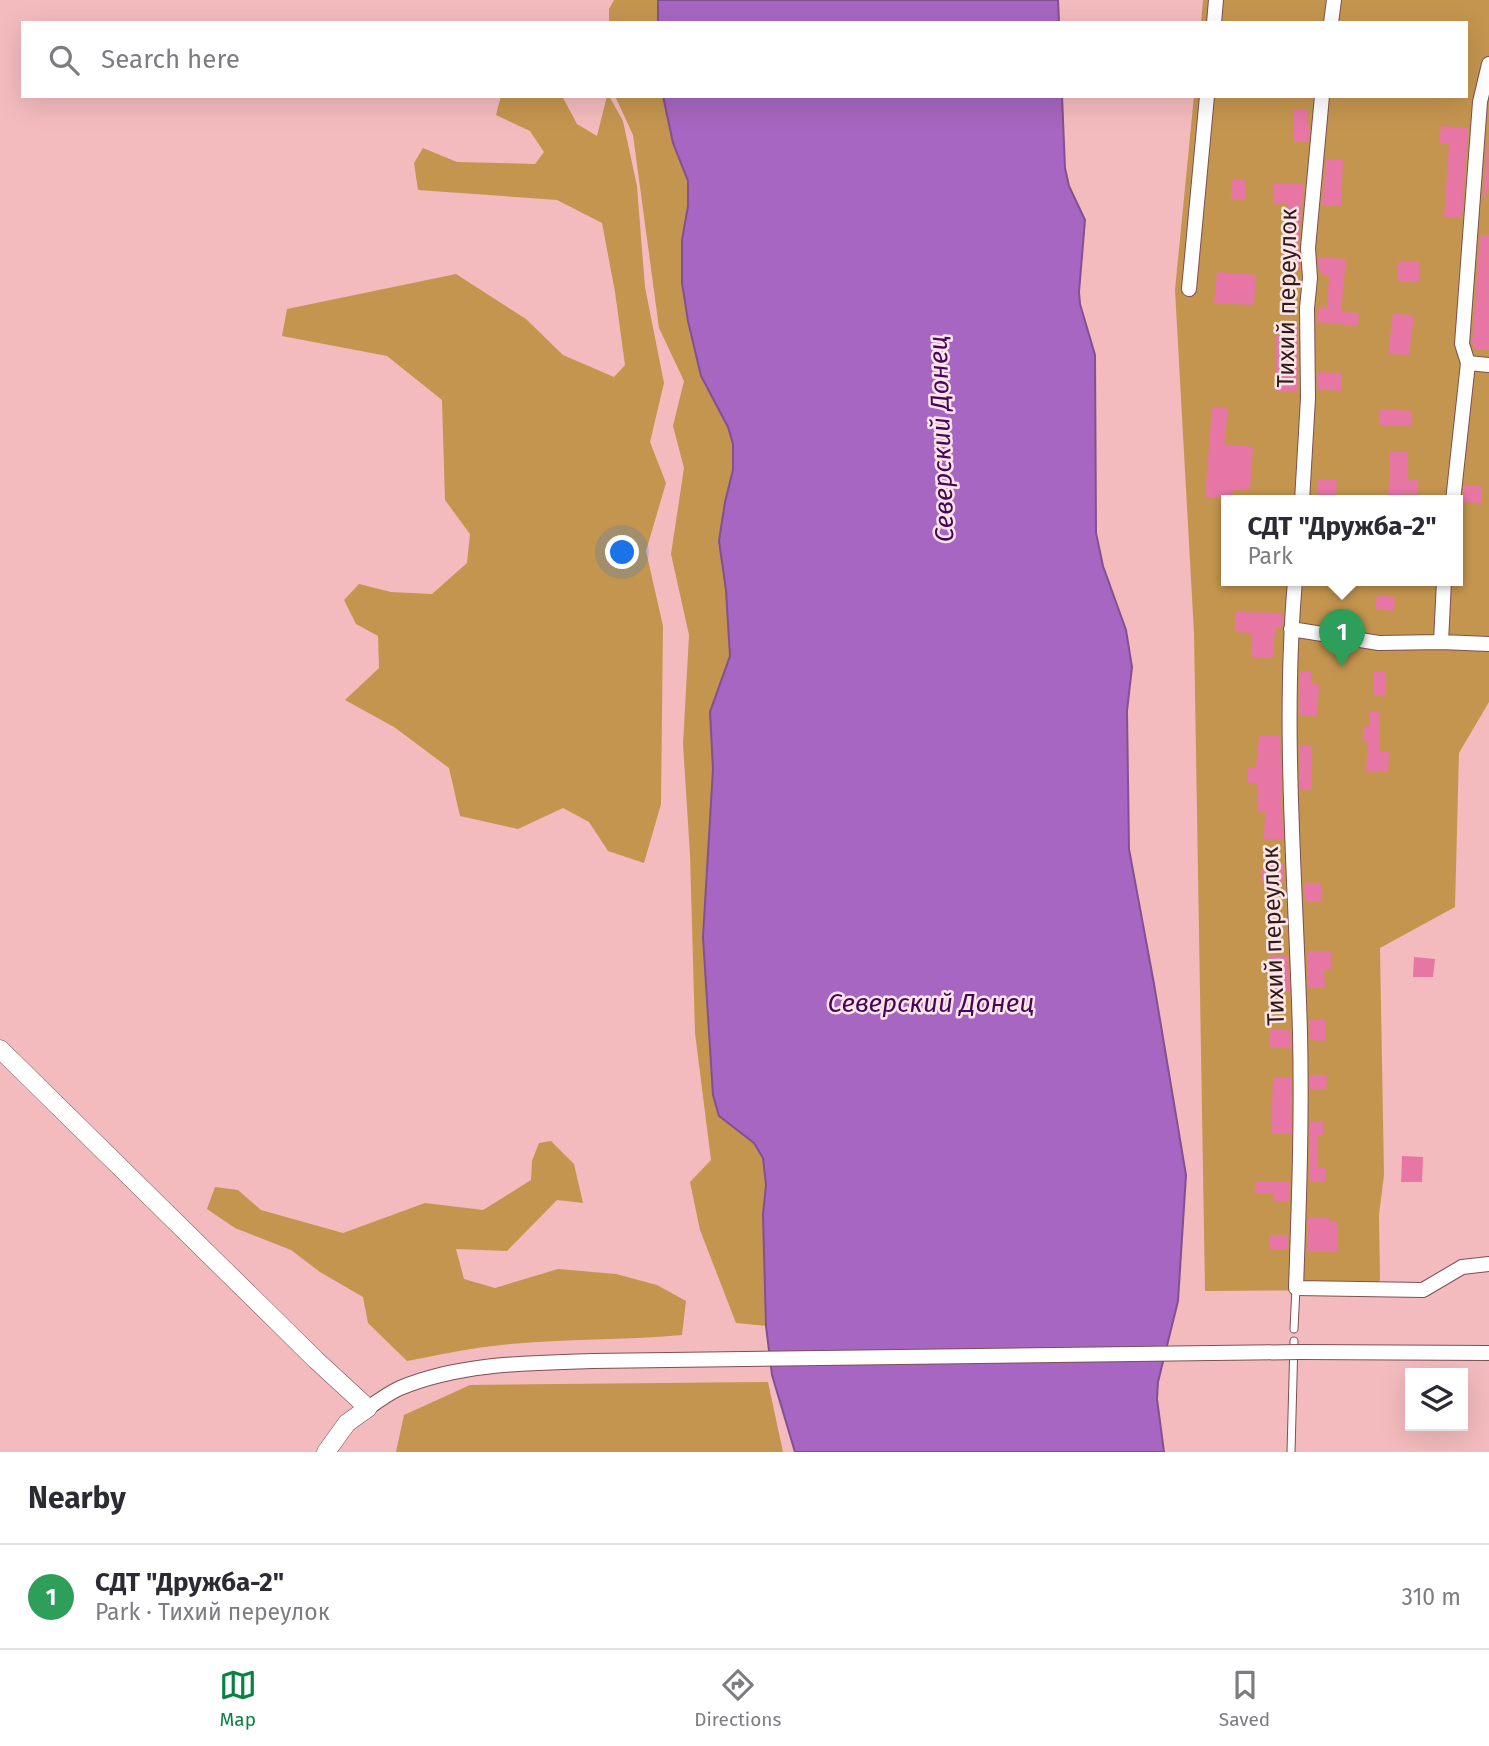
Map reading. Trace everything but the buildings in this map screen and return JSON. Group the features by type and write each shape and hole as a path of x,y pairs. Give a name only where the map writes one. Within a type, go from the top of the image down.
{"street":[{"path":"1214,21 1216,0"},
{"path":"1331,21 1334,0"},
{"path":"1454,495 1468,363 1462,344 1480,102 1489,64"},
{"path":"1189,289 1207,98"},
{"name":"Тихий переулок","path":"1302,495 1310,278 1308,248 1322,98"},
{"path":"1468,363 1489,365"},
{"name":"Тихий переулок","path":"1295,586 1291,629 1292,811 1300,1035 1296,1288"},
{"path":"1441,642 1444,586"},
{"path":"1291,629 1379,643 1489,644"},
{"path":"0,1049 368,1408"},
{"path":"1296,1288 1423,1290 1462,1267 1489,1264"},
{"path":"326,1452 348,1423 399,1388 443,1375 486,1367 592,1361 1297,1347 1489,1353"}],"lane":[{"path":"1294,1329 1296,1288"},
{"path":"1291,1452 1297,1347"}],"shaded area":[{"path":"614,0 658,0 658,21 609,21 609,9"},
{"path":"1203,0 1489,0 1489,702 1459,753 1455,907 1380,948 1384,1175 1379,1215 1378,1290 1205,1291 1194,633 1175,290 1194,98 1468,98 1468,21 1201,21"},
{"path":"500,98 563,98 577,124 597,136 606,98 610,98 623,121 637,186 645,287 664,383 650,442 666,483 646,551 663,626 661,804 644,863 608,851 589,822 563,808 518,829 460,816 449,768 394,727 345,700 379,668 378,636 356,624 344,600 359,584 391,592 432,594 467,563 470,534 445,500 442,400 387,356 282,336 287,309 456,274 526,319 563,355 614,377 625,365 602,223 557,200 418,190 414,163 423,148 457,162 535,164 544,152 530,131 496,115"},
{"path":"616,98 663,98 673,142 688,181 688,206 682,240 701,376 728,427 733,444 733,470 719,541 726,590 730,656 710,712 713,769 703,937 713,1095 719,1116 755,1143 763,1158 766,1185 763,1214 766,1326 736,1323 700,1230 690,1182 711,1160 695,1033 690,854 683,744 689,635 671,554 684,468 673,426 684,381 659,328 633,135"},
{"path":"551,1141 574,1164 583,1203 557,1200 507,1251 456,1249 464,1279 495,1288 558,1269 616,1274 657,1285 686,1301 682,1335 517,1343 407,1361 368,1323 363,1297 320,1272 291,1250 235,1228 207,1209 215,1187 238,1190 261,1210 343,1233 425,1203 483,1210 531,1180 532,1161 539,1143"},
{"path":"768,1382 783,1452 396,1452 404,1415 470,1385"}],"water":[{"path":"658,0 1058,0 1059,21 658,21"},
{"name":"Северский Донец","path":"663,98 1062,98 1065,168 1069,186 1085,220 1079,292 1095,355 1096,533 1103,566 1126,630 1132,667 1127,711 1129,849 1186,1175 1178,1301 1158,1382 1157,1399 1164,1452 795,1452 772,1375 766,1326 763,1214 766,1185 763,1158 754,1143 719,1116 713,1095 703,937 713,769 710,712 730,656 726,590 719,541 733,470 733,444 728,427 701,376 688,321 682,283 682,240 688,206 688,181 673,143"}],"place":[{"name":"СДТ \"Дружба-2\"","path":"1342,667"}]}
